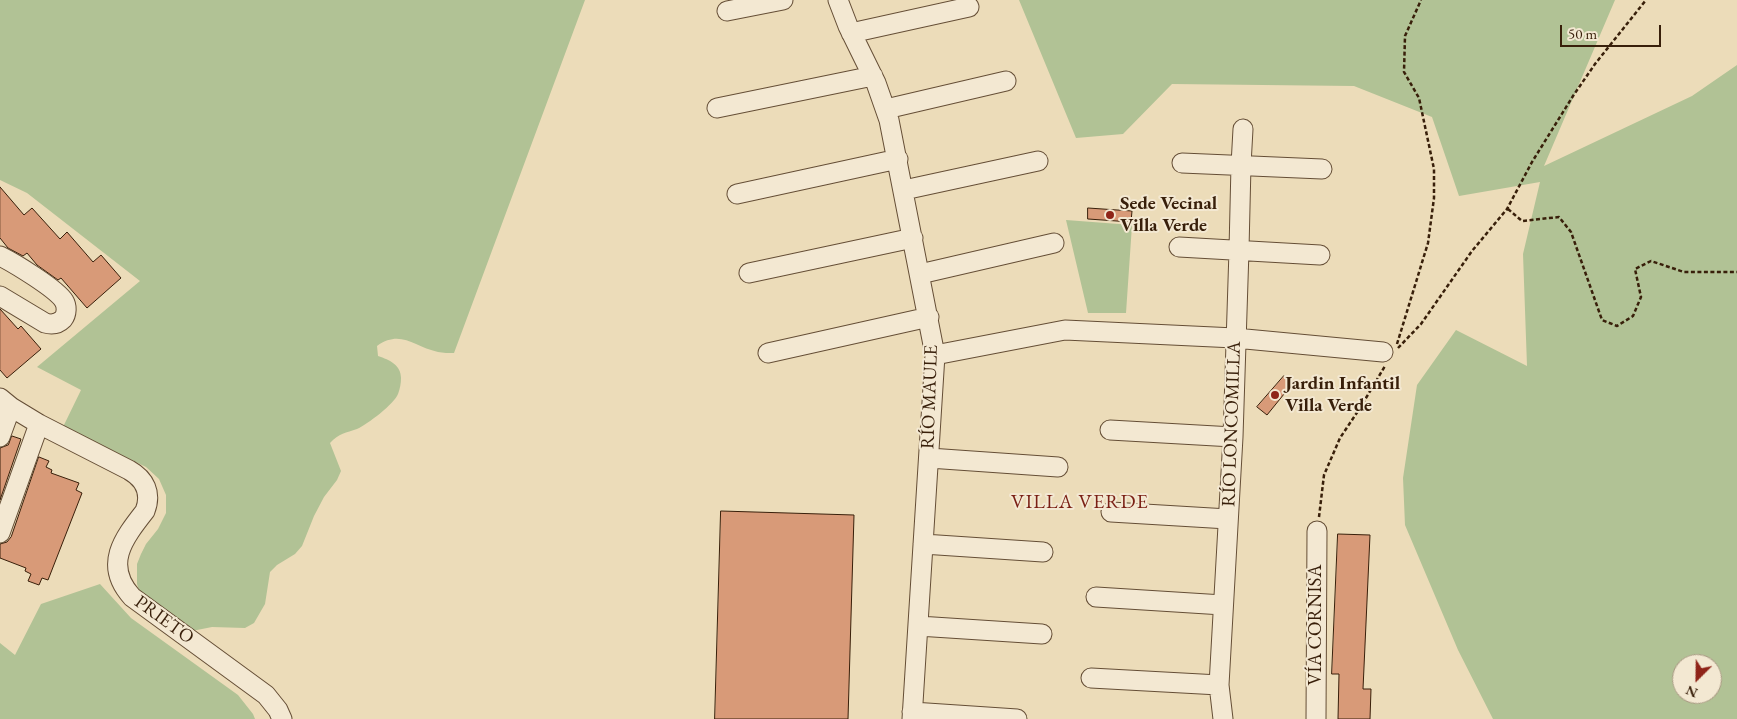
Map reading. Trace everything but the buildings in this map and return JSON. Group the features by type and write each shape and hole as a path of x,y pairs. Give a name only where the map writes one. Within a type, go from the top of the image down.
{"street":[{"path":"727,11 783,0"},
{"name":"RÍO MAULE","path":"838,0 851,33 873,76 886,110 898,159 935,355 912,716"},
{"path":"851,33 969,7"},
{"path":"717,108 873,76"},
{"path":"886,110 1006,81"},
{"name":"RÍO LONCOMILLA","path":"1224,719 1219,685 1232,437 1243,128"},
{"path":"737,194 898,159"},
{"path":"904,190 1038,161"},
{"path":"1182,163 1322,169"},
{"path":"749,273 913,238"},
{"path":"920,274 1054,243"},
{"path":"1179,247 1320,255"},
{"path":"0,256 29,273 62,298 66,311 62,319 54,324 45,323 0,296"},
{"path":"768,353 929,317"},
{"path":"935,355 1065,330 1236,338 1385,357"},
{"path":"0,437 6,402"},
{"name":"PRIETO","path":"6,402 40,424 141,478 147,491 147,505 145,511 122,543 117,560 119,576 126,591 266,695 278,710 282,719"},
{"path":"0,533 40,424"},
{"path":"1110,430 1232,437"},
{"path":"929,458 1058,467"},
{"path":"1111,512 1228,519"},
{"name":"VÍA CORNISA","path":"1316,719 1317,531"},
{"path":"923,544 1043,552"},
{"path":"1096,597 1224,605"},
{"path":"918,626 1042,634"},
{"path":"1091,678 1219,685"},
{"path":"912,716 1016,719"}],"path":[{"path":"1421,0 1405,36 1404,72 1419,98 1434,169 1434,198 1428,243 1395,351 1421,324 1472,251 1507,209 1537,154 1573,96 1595,64 1646,0"},
{"path":"1507,209 1522,221 1559,217 1571,232 1602,320 1617,326 1633,316 1641,296 1635,269 1651,261 1684,272 1737,272"},
{"path":"1317,531 1324,475 1340,438 1360,408 1385,357"}],"green space":[{"path":"0,0 585,0 454,353 429,350 401,339 386,341 377,346 378,356 391,361 401,373 398,394 374,418 357,429 340,435 330,443 341,471 337,480 324,497 302,546 295,554 277,565 270,572 265,604 254,623 245,628 212,627 186,630 140,594 137,584 137,564 146,544 158,529 166,513 166,495 159,479 146,467 63,427 81,390 37,367 140,281 27,193 0,180"},
{"path":"1019,0 1615,0 1544,166 1692,96 1737,65 1737,719 1493,719 1458,650 1405,525 1403,478 1417,385 1456,330 1527,366 1523,254 1540,182 1459,196 1432,117 1354,86 1172,84 1123,134 1076,138"},
{"path":"1066,220 1132,225 1126,313 1088,313"},
{"path":"100,584 131,618 238,695 255,719 0,719 0,643 15,655 41,604"}],"place":[{"name":"Sede Vecinal Villa Verde","path":"1110,215"},
{"name":"Jardin Infantil Villa Verde","path":"1275,395"}],"district":[{"name":"VILLA VERDE","path":"1080,503"}]}
